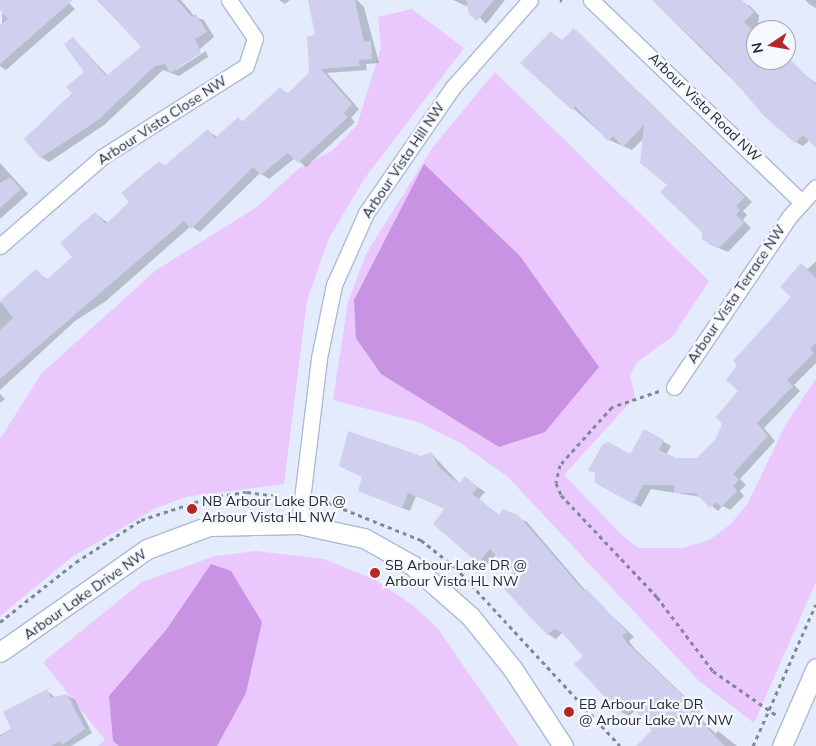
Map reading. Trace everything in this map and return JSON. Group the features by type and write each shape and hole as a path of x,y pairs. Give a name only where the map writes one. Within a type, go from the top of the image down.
{"street":[{"name":"Arbour Vista Close NW","path":"0,246 102,157 246,66 255,38 229,0"},
{"name":"Arbour Vista Hill NW","path":"298,524 319,358 334,285 366,213 453,87 530,0"},
{"name":"Arbour Vista Road NW","path":"591,0 802,202"},
{"path":"802,202 816,188"},
{"name":"Arbour Vista Terrace NW","path":"674,387 802,202"},
{"name":"Arbour Lake Drive NW","path":"0,652 147,549 209,526 298,524 364,538 412,565 470,616 512,668 564,743"},
{"path":"782,746 816,668"}],"path":[{"path":"674,387 612,407 560,465 556,483 561,495 652,591 713,671 769,712 792,723"},
{"path":"753,746 816,604"}],"shaded area":[{"path":"412,9 464,48 364,179 329,238 307,300 284,484 186,497 156,508 72,557 0,616 0,439 42,373 155,271 257,207 298,169 333,150 357,125 381,48 378,17"},
{"path":"495,72 709,281 673,336 637,362 630,376 635,397 564,475 621,534 638,548 683,548 709,540 731,524 748,503 786,424 816,378 816,582 754,723 698,680 508,477 459,442 418,422 333,400 348,302 366,254 433,147"},
{"path":"424,164 520,256 599,367 545,432 499,447 381,374 356,338 354,300"},
{"path":"256,551 324,559 375,580 414,606 438,629 519,746 98,746 105,740 43,662 142,582 215,556"},
{"path":"211,564 231,571 262,622 246,693 217,746 119,746 113,741 109,696 166,630"}],"building":[{"path":"0,0 73,0 0,64 0,25 8,19 0,10"},
{"path":"98,0 177,0 192,17 196,14 207,32 195,39 201,53 170,73 165,64 155,66 97,121 40,158 24,139 72,93 66,87 84,72 64,44 73,37 106,76 141,47"},
{"path":"308,0 355,0 364,42 371,41 372,59 359,60 360,66 321,69 352,104 344,113 348,117 298,163 288,153 261,175 253,167 191,229 184,221 0,379 0,330 13,318 0,301 36,269 46,280 72,257 60,243 95,212 106,224 129,202 121,193 159,161 164,166 208,129 215,138 238,117 242,122 280,87 287,94 309,73 307,36 315,35"},
{"path":"466,0 494,0 477,21 469,14"},
{"path":"652,0 742,0 754,12 744,22 746,24 746,70 796,70 796,65 816,85 816,148 803,135 795,143 764,116 721,66"},
{"path":"574,28 745,197 736,206 740,210 736,215 744,223 719,248 702,240 702,232 660,192 667,185 640,163 644,125 623,147 613,136 608,141 575,106 572,110 520,63 551,31 561,41"},
{"path":"10,177 21,189 0,208 0,183"},
{"path":"801,263 816,278 816,343 810,349 814,353 787,380 793,386 757,423 768,436 733,474 739,480 733,486 737,491 721,507 716,502 710,508 695,493 674,493 674,485 643,485 633,504 595,483 595,473 588,470 603,444 609,442 630,454 644,429 664,440 659,450 676,458 697,458 715,440 722,424 716,417 738,391 726,380 737,365 733,361 791,297 780,287"},
{"path":"348,431 421,456 431,452 439,467 459,484 465,476 478,487 472,494 499,515 503,509 518,515 584,591 587,589 627,632 622,636 627,643 693,705 689,709 725,746 636,746 652,730 629,704 620,713 574,664 583,656 561,632 554,629 547,635 503,588 515,577 490,549 478,563 433,524 445,508 408,493 402,508 358,491 362,477 339,466"},
{"path":"47,689 51,698 67,694 85,729 62,745 60,741 51,746 0,746 0,737 11,728 3,712"}],"place":[{"name":"NB Arbour Lake DR @ Arbour Vista HL NW","path":"192,509"},
{"name":"SB Arbour Lake DR @ Arbour Vista HL NW","path":"375,573"},
{"name":"EB Arbour Lake DR @ Arbour Lake WY NW","path":"569,712"}]}
